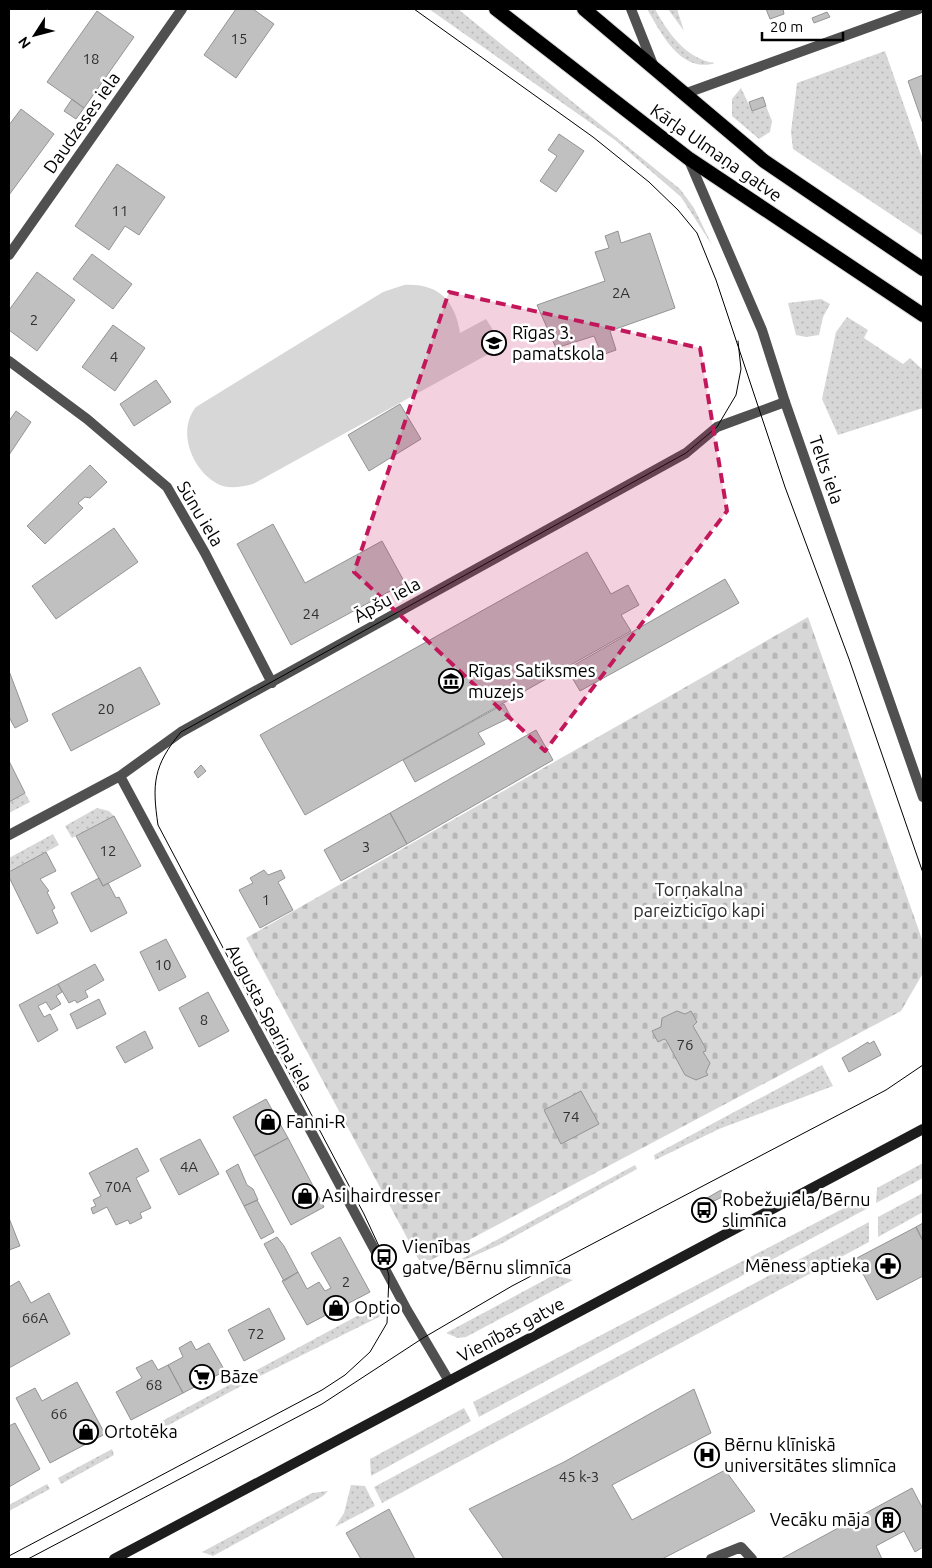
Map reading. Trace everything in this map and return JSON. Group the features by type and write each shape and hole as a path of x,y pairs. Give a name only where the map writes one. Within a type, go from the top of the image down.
{"highway":[{"name":"Kārļa Ulmaņa gatve","path":"496,9 688,158 923,315"},
{"name":"Kārļa Ulmaņa gatve","path":"584,9 764,161 923,269"}],"main road":[{"name":"Vienības gatve","path":"114,1559 923,1129"}],"street":[{"name":"Daudzeses iela","path":"9,255 182,9"},
{"path":"631,9 654,68"},
{"path":"684,94 919,9"},
{"name":"Telts iela","path":"688,158 762,330 785,402 923,796"},
{"name":"Sūnu iela","path":"9,361 87,418 167,487 205,553 272,683"},
{"name":"Āpšu iela","path":"9,835 120,776 181,732 686,453 717,427 785,402"},
{"name":"Augusta Spariņa iela","path":"120,776 404,1303 449,1381"},
{"path":"711,1559 741,1547 752,1559"}],"highlighted area":[{"path":"449,292 700,348 727,511 545,751 354,572"}],"green space":[{"path":"429,9 458,9 680,189 694,208 712,245 681,197 615,140"},
{"path":"647,9 655,9 672,35 687,51 705,61 715,63 703,65 692,63 682,57 666,40"},
{"path":"668,9 677,9 684,31"},
{"path":"885,51 923,160 923,236 793,149 791,132 797,83"},
{"path":"741,88 752,111 766,106 772,121 770,132 759,139 732,116 732,99"},
{"path":"404,285 426,287 443,296 454,311 460,333 486,319 503,346 253,484 225,487 207,476 194,458 187,437 190,416 196,407 383,292"},
{"path":"821,299 830,304 823,317 819,335 806,337 796,335 788,303"},
{"path":"847,317 868,330 864,338 903,364 910,358 923,370 923,408 838,435 822,399 836,332"},
{"name":"Torņakalna pareizticīgo kapi","path":"808,617 923,942 923,973 901,1011 431,1260 419,1260 246,938"},
{"path":"25,793 30,802 9,813 9,802"},
{"path":"97,808 109,811 114,816 72,838 65,826"},
{"path":"53,834 59,845 9,872 9,858"},
{"path":"822,1065 833,1086 719,1129 655,1160 654,1155"},
{"path":"923,1163 923,1178 876,1203 877,1188"},
{"path":"635,1165 637,1169 499,1245 441,1270"},
{"path":"923,1193 923,1212 878,1237 878,1217"},
{"path":"867,1196 868,1208 479,1417 473,1402"},
{"path":"869,1222 869,1242 382,1503 374,1487"},
{"path":"554,1275 573,1280 466,1337 458,1338 446,1333"},
{"path":"383,1302 383,1315 254,1379 141,1440 138,1434"},
{"path":"464,1408 471,1421 371,1476 370,1459"},
{"path":"112,1449 114,1455 61,1484 58,1478"},
{"path":"47,1484 50,1489 9,1511 9,1505"},
{"path":"351,1485 365,1486 375,1506 335,1527 344,1513"},
{"path":"328,1491 323,1496 213,1556 202,1552 312,1493"}],"building":[{"path":"236,9 253,9 274,24 236,78 204,55"},
{"path":"766,9 783,9 784,14 770,19"},
{"path":"97,11 134,37 84,108 47,82"},
{"path":"827,12 830,17 814,23 812,18"},
{"path":"923,75 923,124 908,81"},
{"path":"763,97 766,106 752,111 749,102"},
{"path":"72,99 84,108 76,119 64,111"},
{"path":"21,109 54,134 9,195 9,125"},
{"path":"559,134 584,151 556,192 540,181 557,156 548,150"},
{"path":"117,164 165,197 139,235 125,226 109,250 75,226"},
{"path":"618,231 621,243 650,233 675,308 610,331 616,350 602,355 594,336 556,348 537,305 605,281 595,252 609,248 605,236"},
{"path":"92,254 132,284 113,309 73,279"},
{"path":"37,272 75,300 37,351 9,330 9,310"},
{"path":"113,325 145,348 115,391 82,367"},
{"path":"156,380 171,402 134,426 120,404"},
{"path":"400,404 421,439 369,471 348,435"},
{"path":"16,411 31,422 9,455 9,421"},
{"path":"90,465 107,482 90,498 85,497 78,503 83,508 45,544 27,526"},
{"path":"273,524 305,583 382,541 405,583 291,645 237,544"},
{"path":"114,528 138,562 56,619 32,586"},
{"path":"587,552 611,594 628,585 639,605 621,615 631,631 305,815 260,735"},
{"path":"725,579 739,603 580,691 567,669"},
{"path":"140,667 160,704 71,751 52,714"},
{"path":"9,671 28,721 15,728 9,717"},
{"path":"504,704 511,717 478,733 485,744 415,782 403,760"},
{"path":"536,730 553,760 407,844 390,813"},
{"path":"9,761 25,793 9,802"},
{"path":"201,765 206,771 198,778 194,772"},
{"path":"390,813 407,844 341,881 324,850"},
{"path":"114,816 141,866 103,886 76,836"},
{"path":"46,852 56,871 40,879 49,891 47,892 55,908 52,910 58,923 37,934 9,877 9,872"},
{"path":"264,870 268,875 281,870 285,878 278,882 293,910 260,928 239,890 253,883 250,878"},
{"path":"99,878 103,886 108,883 116,898 119,897 127,913 91,932 71,893"},
{"path":"166,939 186,977 159,991 140,952"},
{"path":"95,964 104,980 85,991 88,997 77,1003 75,1000 69,1003 58,984"},
{"path":"58,984 62,992 56,996 61,1004 51,1010 46,1002 38,1006 44,1017 50,1014 58,1030 38,1042 19,1005"},
{"path":"208,992 229,1031 199,1047 179,1008"},
{"path":"99,999 106,1014 77,1029 70,1014"},
{"path":"677,1011 685,1014 691,1011 697,1022 693,1026 705,1047 706,1051 703,1052 710,1063 706,1072 708,1075 696,1080 685,1075 666,1040 658,1042 652,1031 661,1027 662,1018"},
{"path":"145,1031 153,1048 125,1063 116,1047"},
{"path":"874,1041 881,1055 849,1072 842,1058 868,1042 869,1044"},
{"path":"581,1091 599,1124 561,1144 544,1110"},
{"path":"266,1099 288,1138 254,1156 233,1117"},
{"path":"288,1138 324,1207 291,1225 254,1156"},
{"path":"200,1139 219,1174 179,1195 160,1159"},
{"path":"137,1148 149,1171 136,1178 151,1208 140,1213 142,1218 130,1224 128,1220 116,1225 107,1207 93,1214 91,1208 96,1206 93,1200 101,1196 89,1173"},
{"path":"238,1164 247,1185 253,1189 258,1200 244,1206 226,1171"},
{"path":"721,1190 724,1196 710,1203 707,1198"},
{"path":"257,1200 274,1232 261,1239 244,1206"},
{"path":"9,1218 20,1246 9,1250"},
{"path":"923,1223 923,1241 916,1227"},
{"path":"916,1227 923,1241 923,1276 877,1300 855,1259"},
{"path":"277,1237 298,1272 284,1281 264,1244"},
{"path":"340,1237 370,1292 307,1325 282,1281 298,1272 307,1289 319,1282 325,1291 331,1288 311,1253"},
{"path":"19,1281 31,1303 49,1293 70,1334 9,1368 9,1287"},
{"path":"269,1308 285,1339 244,1361 228,1330"},
{"path":"191,1341 196,1350 209,1343 225,1371 183,1393 168,1365 183,1357 179,1348"},
{"path":"152,1360 158,1370 168,1365 183,1393 131,1420 116,1392 142,1378 136,1368"},
{"path":"77,1382 105,1434 50,1463 16,1398 35,1388 42,1401"},
{"path":"694,1389 711,1433 612,1485 632,1520 725,1470 755,1511 662,1559 504,1559 469,1509 564,1462"},
{"path":"15,1423 40,1469 9,1487 9,1426"},
{"name":"Vecāku māja","path":"912,1488 923,1509 923,1547 915,1552 904,1531 876,1546 882,1559 781,1559"},
{"path":"389,1509 415,1559 361,1559 346,1533"}],"tram line":[{"path":"414,9 593,137 649,182 678,210 697,233 716,280 785,487 849,659 923,873"},
{"path":"9,1556 322,1390 345,1375 370,1352 387,1323 389,1276 384,1257 364,1214 158,825 155,787 165,755 181,732 686,453 717,427 736,395 741,369 738,341"},
{"path":"28,1559 322,1404 423,1338 512,1286 886,1090 923,1065"}],"place":[{"name":"Rīgas 3. pamatskola","path":"494,343"},
{"name":"Rīgas Satiksmes muzejs","path":"451,681"},
{"name":"Fanni-R","path":"268,1122"},
{"name":"Asi hairdresser","path":"305,1196"},
{"name":"Robežu iela/Bērnu slimnīca","path":"704,1210"},
{"name":"Vienības gatve/Bērnu slimnīca","path":"384,1257"},
{"name":"Mēness aptieka","path":"888,1266"},
{"name":"Optio","path":"336,1308"},
{"name":"Bāze","path":"202,1377"},
{"name":"Ortotēka","path":"86,1432"},
{"name":"Bērnu klīniskā universitātes slimnīca","path":"707,1455"},
{"name":"Vecāku māja","path":"888,1520"}]}
